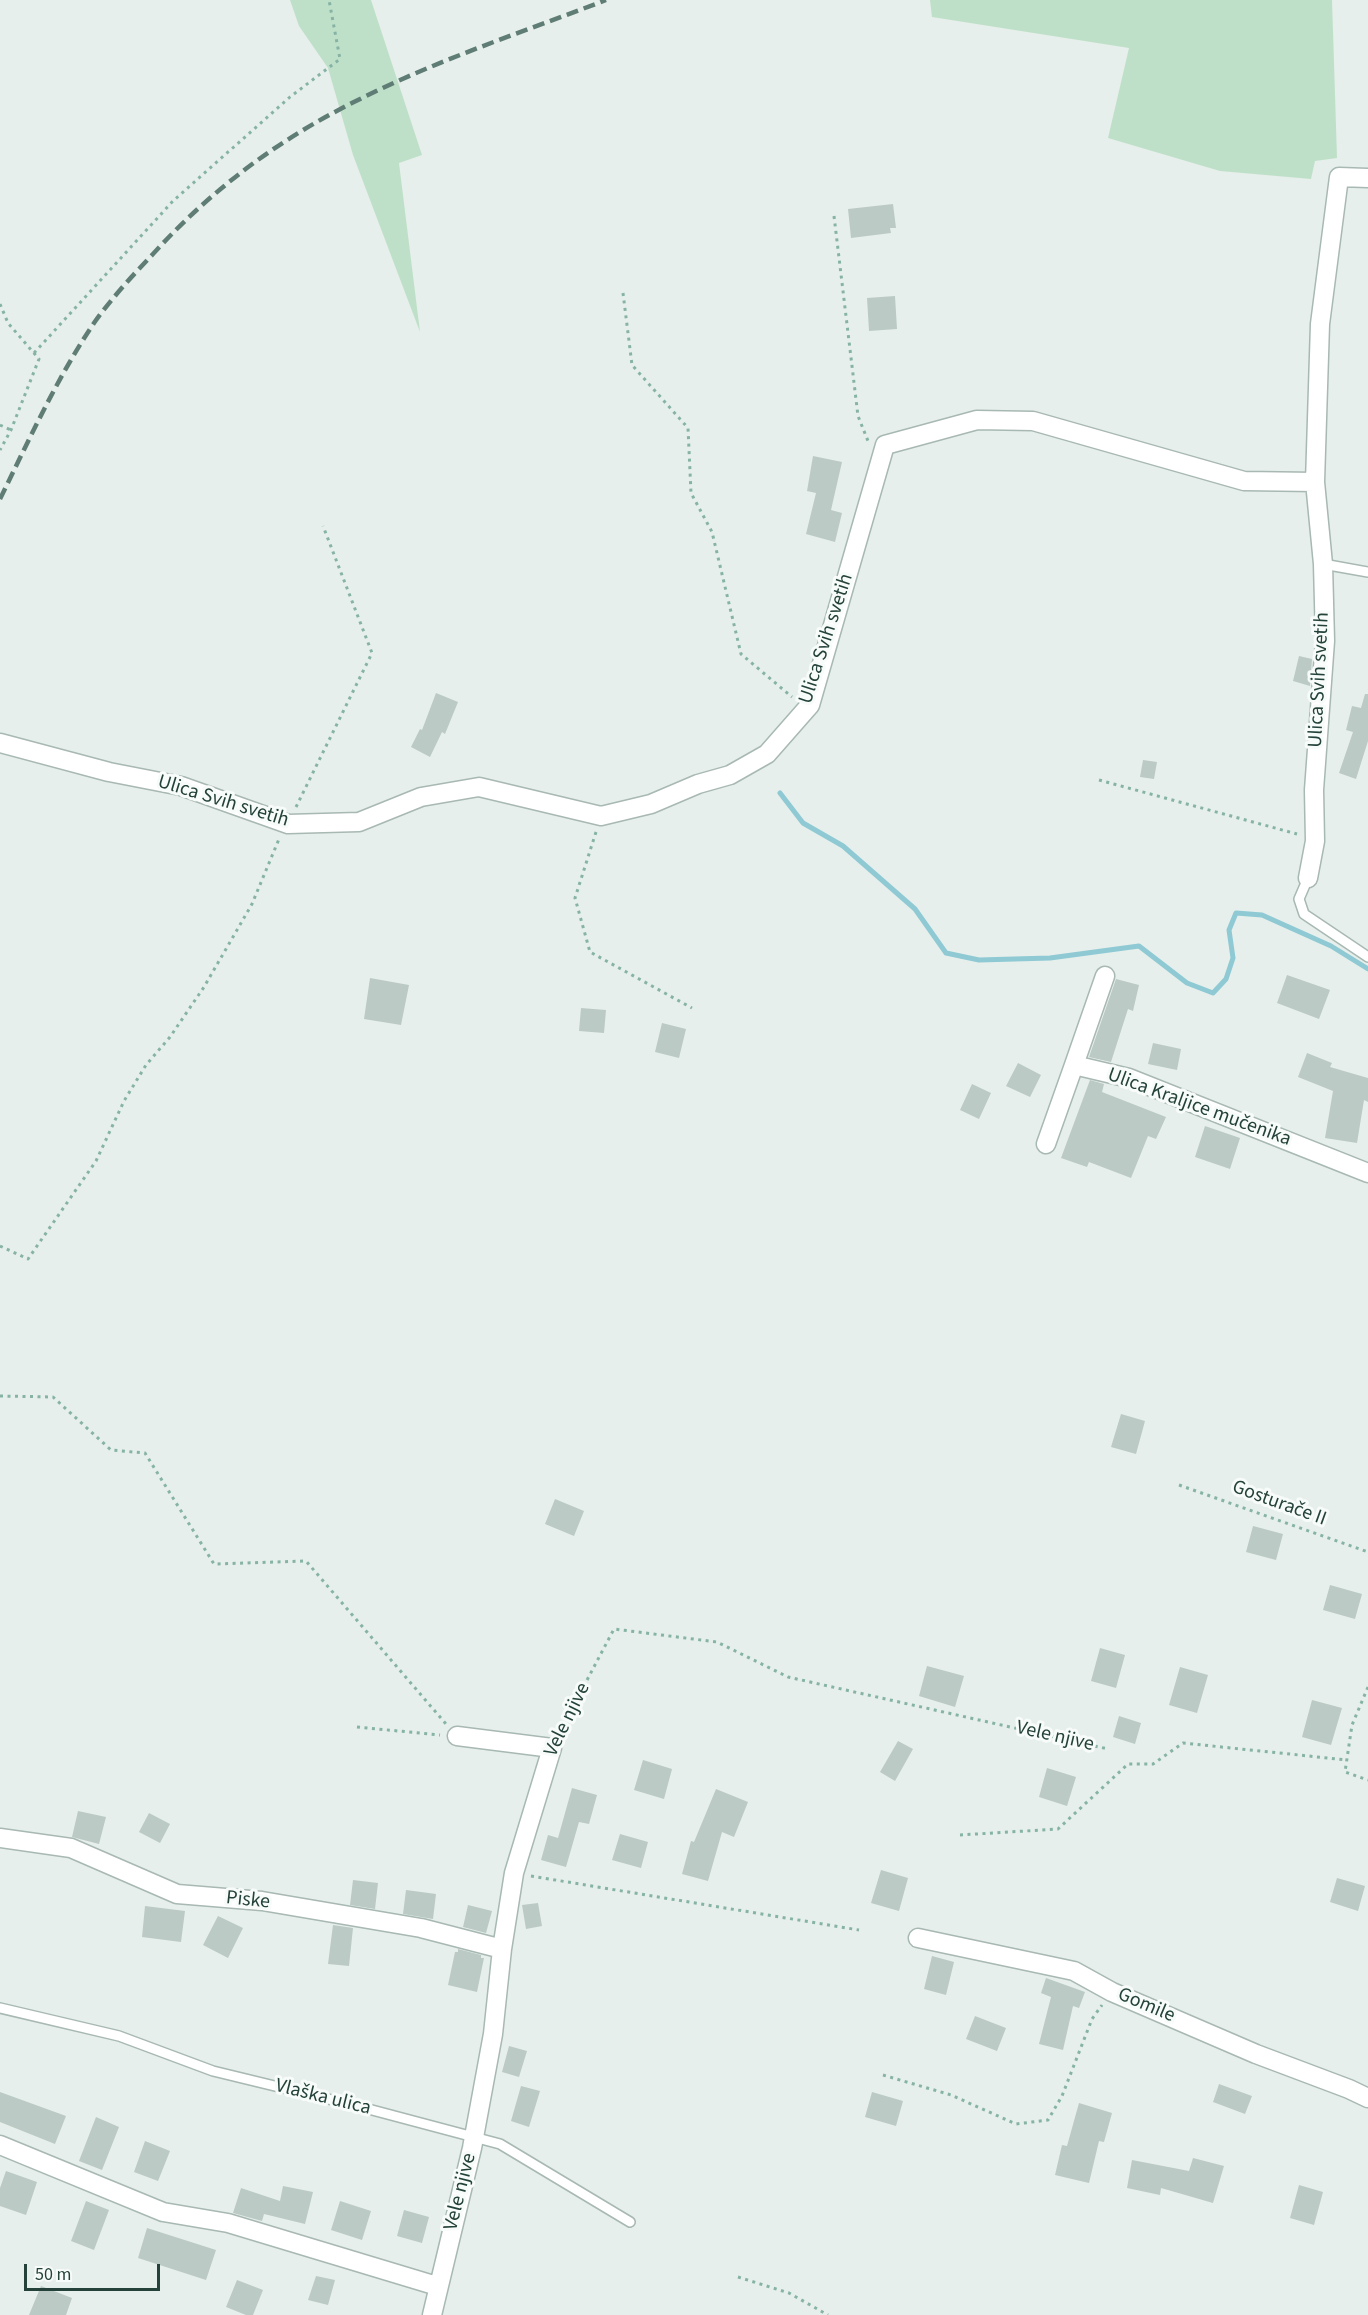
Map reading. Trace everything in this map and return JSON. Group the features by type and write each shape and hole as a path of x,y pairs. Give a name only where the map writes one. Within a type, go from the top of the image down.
{"street":[{"name":"Ulica Svih svetih","path":"1308,878 1315,841 1314,790 1325,641 1323,564 1316,482 1320,324 1339,177 1368,178"},
{"path":"885,445 977,420 1033,421 1244,481 1316,482"},
{"name":"Ulica Svih svetih","path":"0,743 109,772 181,786 288,824 359,822 421,797 479,787 601,816 651,804 698,784 730,775 767,754 810,705 885,445"},
{"path":"1046,1144 1105,976"},
{"name":"Ulica Kraljice mučenika","path":"1074,1065 1129,1078 1368,1173"},
{"path":"457,1736 552,1748"},
{"name":"Vele njive","path":"432,2315 473,2138 493,2034 502,1949 514,1874 552,1748"},
{"name":"Piske","path":"0,1838 71,1848 177,1894 262,1901 422,1928 502,1949"},
{"name":"Gomile","path":"918,1938 1074,1971 1112,1992 1256,2054 1368,2098"},
{"path":"0,2145 163,2212 228,2223 437,2286"}],"lane":[{"path":"1323,564 1368,572"},
{"path":"1308,878 1299,899 1304,914 1368,957"},
{"name":"Vlaška ulica","path":"0,2008 119,2036 213,2070 500,2144 630,2222"}],"path":[{"path":"34,353 173,201 290,97 340,59 329,0"},
{"path":"834,216 858,416 867,440 885,445"},
{"path":"623,293 632,365 688,428 691,494 712,532 741,654 795,699 810,705"},
{"path":"0,304 8,323 39,359 11,429 0,450"},
{"path":"0,425 11,429"},
{"path":"0,1246 28,1259 89,1171 146,1065 170,1037 204,987 247,913 278,842 372,653 324,526"},
{"path":"1100,780 1289,831 1315,841"},
{"path":"601,816 575,898 590,952 692,1008"},
{"path":"0,1396 53,1396 111,1450 145,1453 214,1564 306,1561 457,1736"},
{"name":"Gosturače II","path":"1179,1485 1368,1552"},
{"name":"Vele njive","path":"552,1748 614,1629 717,1642 788,1677 1108,1749"},
{"path":"1368,1687 1352,1725 1345,1772 1368,1780"},
{"path":"357,1726 457,1736"},
{"path":"960,1835 1058,1828 1128,1764 1153,1764 1184,1743 1347,1760"},
{"path":"514,1874 859,1930"},
{"path":"884,2075 951,2095 1016,2124 1048,2120 1062,2096 1092,2019 1112,1992"},
{"path":"738,2277 789,2293 828,2315"}],"green space":[{"path":"290,0 371,0 422,155 399,163 420,332 353,155 328,68 299,26"},
{"path":"930,0 1332,0 1337,158 1315,161 1311,179 1220,171 1108,138 1129,48 932,17"}],"building":[{"path":"893,204 896,228 890,228 891,233 851,238 848,209"},
{"path":"895,296 897,329 869,331 867,298"},
{"path":"813,456 842,462 831,510 842,513 835,542 806,534 816,493 807,491"},
{"path":"1299,656 1312,659 1310,686 1293,681"},
{"path":"436,693 458,702 445,734 442,732 430,757 411,747 420,729 422,730"},
{"path":"1365,694 1368,694 1368,741 1356,779 1339,773 1353,732 1346,730 1352,706 1361,708"},
{"path":"1143,760 1157,762 1154,779 1140,777"},
{"path":"1287,975 1330,990 1319,1019 1277,1003"},
{"path":"370,978 409,985 401,1025 364,1019"},
{"path":"1116,979 1139,985 1133,1011 1128,1009 1111,1062 1089,1057"},
{"path":"581,1008 606,1010 604,1033 579,1031"},
{"path":"662,1023 686,1029 679,1058 655,1052"},
{"path":"1153,1043 1181,1049 1177,1070 1148,1064"},
{"path":"1307,1053 1332,1063 1330,1067 1368,1078 1368,1102 1364,1100 1357,1143 1325,1138 1333,1091 1298,1077"},
{"path":"1018,1063 1041,1075 1030,1097 1006,1086"},
{"path":"1090,1080 1104,1084 1102,1092 1166,1117 1156,1139 1148,1136 1131,1178 1089,1162 1087,1167 1061,1158"},
{"path":"972,1084 991,1093 979,1119 960,1110"},
{"path":"1205,1126 1240,1138 1230,1169 1195,1157"},
{"path":"1121,1414 1145,1421 1136,1454 1111,1447"},
{"path":"555,1499 584,1511 574,1536 545,1524"},
{"path":"1253,1526 1283,1534 1276,1560 1246,1552"},
{"path":"1330,1585 1362,1594 1355,1619 1323,1610"},
{"path":"1100,1648 1125,1655 1116,1688 1091,1681"},
{"path":"927,1666 964,1676 955,1707 919,1696"},
{"path":"1180,1667 1208,1675 1197,1713 1169,1705"},
{"path":"1312,1700 1342,1708 1331,1745 1302,1737"},
{"path":"1119,1716 1141,1723 1135,1744 1113,1737"},
{"path":"898,1741 913,1749 895,1781 880,1772"},
{"path":"643,1760 672,1769 664,1799 634,1790"},
{"path":"1047,1768 1076,1777 1067,1806 1039,1797"},
{"path":"572,1788 597,1795 589,1824 579,1822 566,1867 541,1860 548,1835 558,1838"},
{"path":"716,1789 748,1802 734,1837 722,1832 708,1881 682,1874 691,1841 694,1842"},
{"path":"78,1811 106,1817 99,1844 72,1837"},
{"path":"149,1813 170,1824 160,1843 139,1832"},
{"path":"620,1834 648,1842 641,1868 612,1860"},
{"path":"881,1870 908,1878 899,1911 871,1903"},
{"path":"1337,1878 1365,1886 1358,1911 1330,1902"},
{"path":"353,1880 378,1883 375,1909 350,1905"},
{"path":"406,1890 436,1894 433,1919 403,1914"},
{"path":"538,1903 542,1926 526,1929 522,1905"},
{"path":"468,1905 492,1911 486,1933 463,1927"},
{"path":"145,1906 185,1911 181,1942 142,1937"},
{"path":"218,1916 243,1928 228,1958 203,1945"},
{"path":"333,1925 353,1928 349,1966 328,1964"},
{"path":"458,1949 481,1955 481,1958 484,1958 477,1992 448,1985 455,1952 458,1952"},
{"path":"932,1956 954,1962 946,1995 924,1989"},
{"path":"1046,1978 1085,1992 1079,2008 1073,2006 1063,2050 1039,2044 1051,1997 1041,1993"},
{"path":"975,2016 1006,2028 997,2051 966,2039"},
{"path":"509,2046 527,2051 519,2077 502,2072"},
{"path":"1219,2084 1252,2096 1245,2114 1213,2102"},
{"path":"521,2086 540,2091 529,2127 511,2121"},
{"path":"0,2092 66,2116 55,2144 0,2122"},
{"path":"872,2092 903,2101 896,2126 865,2117"},
{"path":"1079,2103 1112,2113 1104,2142 1099,2141 1089,2183 1055,2175 1062,2145 1067,2146"},
{"path":"96,2117 119,2127 102,2170 79,2161"},
{"path":"145,2141 170,2151 158,2181 134,2172"},
{"path":"1193,2158 1224,2166 1213,2203 1161,2188 1160,2195 1127,2188 1132,2160 1189,2171"},
{"path":"6,2171 37,2182 26,2215 0,2206 0,2188"},
{"path":"1299,2185 1323,2192 1314,2225 1290,2218"},
{"path":"283,2186 313,2192 305,2224 264,2214 262,2221 233,2213 241,2188 280,2201"},
{"path":"86,2201 109,2210 94,2250 71,2241"},
{"path":"340,2201 371,2211 362,2240 331,2230"},
{"path":"404,2210 429,2217 422,2243 397,2236"},
{"path":"147,2228 216,2250 206,2280 138,2258"},
{"path":"316,2276 335,2280 328,2305 308,2300"},
{"path":"237,2280 263,2290 253,2315 246,2315 226,2307"},
{"path":"41,2286 72,2298 66,2315 29,2315"}],"waterway":[{"path":"780,793 803,823 843,846 915,909 946,953 979,960 1050,958 1139,946 1187,983 1213,993 1226,979 1233,958 1229,930 1236,913 1262,915 1331,946 1368,969"}],"railway":[{"path":"0,499 56,387 94,323 145,262 223,187 301,131 358,100 449,59 606,0"}]}
